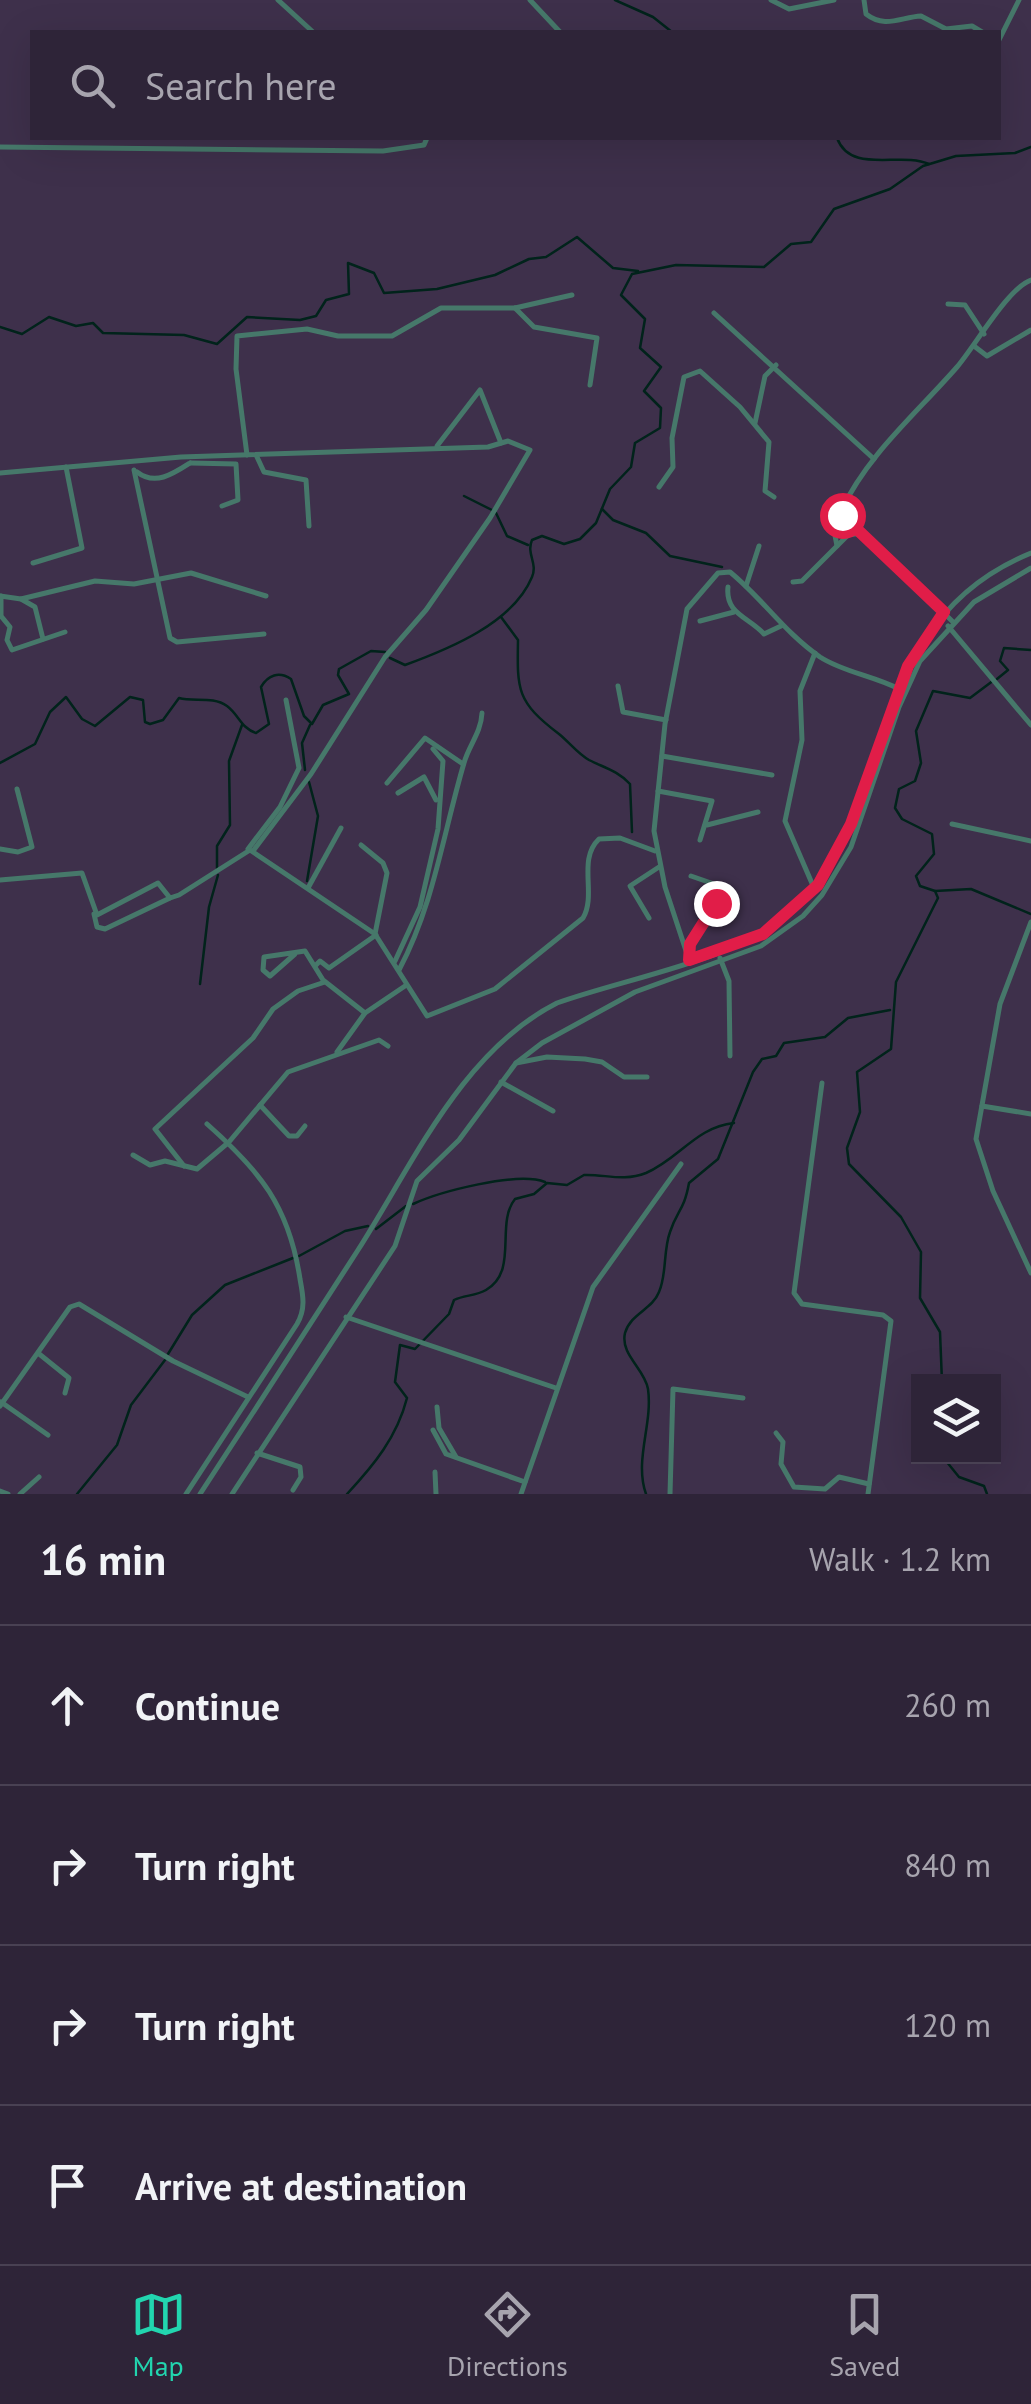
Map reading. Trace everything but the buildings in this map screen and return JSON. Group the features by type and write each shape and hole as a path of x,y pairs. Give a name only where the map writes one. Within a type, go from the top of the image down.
{"street":[{"path":"278,0 311,30"},
{"path":"530,0 558,30"},
{"path":"771,0 789,10 834,0"},
{"path":"864,0 866,14 873,19 896,23 921,16 946,29 974,26 979,30"},
{"path":"1001,36 1019,0"},
{"path":"0,146 383,151 413,149 426,140"},
{"path":"837,546 834,530 841,511 874,459 974,346 1017,289 1031,280"},
{"path":"247,455 236,369 238,336 307,329 338,336 392,336 441,308 516,308 572,295"},
{"path":"948,304 965,305 984,334"},
{"path":"516,308 534,328 597,338 590,384"},
{"path":"714,312 874,459"},
{"path":"974,346 985,356 1031,330"},
{"path":"755,423 765,376 776,365"},
{"path":"659,487 670,475 672,438 687,375 704,372 755,423 768,442 765,491 774,497"},
{"path":"437,446 480,390 501,443"},
{"path":"0,473 66,467 134,467 200,456 460,448 511,441 530,450 510,485 250,851 170,898 105,929 97,927 86,881 79,872 0,880"},
{"path":"134,467 154,479 200,456"},
{"path":"257,457 264,472 306,480 309,526"},
{"path":"191,462 236,464 238,500 222,506"},
{"path":"32,562 82,548 66,467"},
{"path":"134,467 172,640 264,634"},
{"path":"841,511 944,612 1031,725"},
{"path":"793,582 802,580 848,535 862,533"},
{"path":"746,586 759,546"},
{"path":"200,1494 442,1118 494,1046 514,1028 557,1003 763,934 814,890 851,824 915,654 944,612 974,585 1031,553"},
{"path":"232,1494 402,1234 417,1180 460,1140 516,1063 534,1048 635,992 768,942 794,924 822,895 851,847 914,670 951,624 995,586 1031,568"},
{"path":"689,960 655,851 666,720 690,602 720,571 730,572 781,626 815,653 899,689"},
{"path":"65,632 11,649 0,596 21,599 95,582 134,584 158,577 196,574 266,596"},
{"path":"728,586 727,598 734,612 764,634 781,626"},
{"path":"21,599 38,612 43,639"},
{"path":"700,620 734,612"},
{"path":"814,890 786,822 802,740 800,691 815,653"},
{"path":"618,686 623,712 666,720"},
{"path":"250,851 280,807 299,768 286,700"},
{"path":"398,970 424,921 463,764 480,730 482,713"},
{"path":"387,783 424,738 463,764"},
{"path":"395,961 420,907 438,830 444,760 433,749"},
{"path":"662,756 772,774"},
{"path":"398,793 424,777 438,802"},
{"path":"0,850 18,852 32,846 17,788"},
{"path":"658,791 712,801 700,840"},
{"path":"706,826 758,812"},
{"path":"952,824 1031,842"},
{"path":"308,888 341,828"},
{"path":"250,851 375,934 427,1016 488,993 586,914 588,856 594,842 612,837 655,851"},
{"path":"314,966 320,961 329,968 375,934 386,873 377,857 360,845"},
{"path":"648,918 630,886 660,866"},
{"path":"687,951 710,918 720,892 714,884 691,876"},
{"path":"94,914 158,883 170,898"},
{"path":"1031,922 1000,1004 977,1145 1031,1273"},
{"path":"295,954 270,976 263,970 264,956 305,951 325,982 365,1013"},
{"path":"720,958 729,980 730,1056"},
{"path":"186,1168 155,1129 253,1038 272,1008 298,991 325,982"},
{"path":"335,1055 365,1013 405,986"},
{"path":"133,1154 150,1165 166,1161 186,1168 202,1166 229,1142 288,1072 379,1040 388,1046"},
{"path":"534,1048 536,1060"},
{"path":"516,1063 599,1061 624,1078 648,1077"},
{"path":"501,1082 553,1111"},
{"path":"822,1083 794,1294 802,1304 883,1315 891,1321 868,1494"},
{"path":"260,1104 289,1136 297,1136 305,1126"},
{"path":"982,1106 1031,1114"},
{"path":"186,1494 298,1324 303,1300 288,1222 254,1168 207,1124"},
{"path":"521,1494 593,1287 681,1164"},
{"path":"48,1435 1,1403 70,1306 79,1304 173,1361 248,1398"},
{"path":"346,1316 556,1388"},
{"path":"38,1353 69,1378 65,1392"},
{"path":"670,1494 673,1389 743,1398"},
{"path":"437,1407 439,1428 458,1459"},
{"path":"433,1430 440,1449 525,1482"},
{"path":"776,1433 783,1442 782,1464 794,1487 825,1489 838,1477 869,1484"},
{"path":"258,1453 300,1467 301,1477 293,1490"},
{"path":"434,1472 436,1494"},
{"path":"20,1494 39,1477"},
{"path":"0,1491 8,1494"}],"waterway":[{"path":"615,0 653,17 669,30"},
{"path":"838,140 853,156 929,164"},
{"path":"390,658 405,665 441,651 495,621 523,593 532,577 532,540 542,536 564,544 580,539 596,523 610,489 631,467 635,443 660,428 661,408 644,391 661,367 640,348 645,319 621,295 632,274 676,265 764,267 791,244 811,242 834,209 890,189 923,166 956,156 1015,153 1031,147"},
{"path":"0,327 22,334 49,317 76,326 93,323 103,333 184,335 217,344 247,317 300,320 316,316 326,300 349,294 348,263 374,273 384,293 437,289 546,257 577,237 613,268 638,271"},
{"path":"464,496 492,510"},
{"path":"602,509 613,520 646,533 670,556 722,567"},
{"path":"496,513 507,536 528,545"},
{"path":"501,617 518,640 519,684 527,704 581,755 630,784 632,832"},
{"path":"997,679 1008,670 1000,661 1004,648 1031,650"},
{"path":"0,763 35,744 50,712 66,697 82,719 95,726 130,697 143,700 145,722 150,724 163,720 179,698 216,701 256,733 269,724 261,687 270,677 282,675 291,679 304,716 312,724 323,705 349,694 338,675 339,669 371,651 385,652"},
{"path":"942,1374 940,1332 920,1298 921,1252 901,1217 849,1164 847,1148 860,1112 857,1072 891,1049 896,982 938,898 935,891 920,886 916,876 934,854 932,834 902,819 895,808 899,789 915,781 921,763 916,731 933,691 970,698 994,680"},
{"path":"217,868 217,846 230,825 229,761 242,725"},
{"path":"305,770 302,743 310,725"},
{"path":"307,881 318,816 309,782"},
{"path":"200,984 209,907 218,875"},
{"path":"935,891 971,889 1031,914"},
{"path":"646,1494 642,1468 648,1389 626,1348 625,1333 659,1292 668,1239 689,1183 718,1159 753,1072 762,1059 776,1056 784,1043 825,1037 848,1018 890,1010"},
{"path":"347,1494 383,1450 403,1412 407,1398 395,1382 400,1345 415,1349 449,1314 454,1300 482,1292 496,1282 502,1271 509,1209 515,1199 534,1194 547,1183 567,1185 584,1175 638,1176 658,1167 698,1137 734,1123"},
{"path":"413,1204 498,1181 545,1182"},
{"path":"376,1229 406,1206"},
{"path":"299,1256 345,1231 368,1226"},
{"path":"168,1354 192,1315 225,1285 293,1258"},
{"path":"77,1494 117,1445 131,1405 165,1360"},
{"path":"948,1464 959,1477 984,1486 987,1494"}],"route":[{"path":"716,903 707,923 690,944 689,960 763,934 791,914 818,885 851,824 908,666 944,612 842,515"}]}
